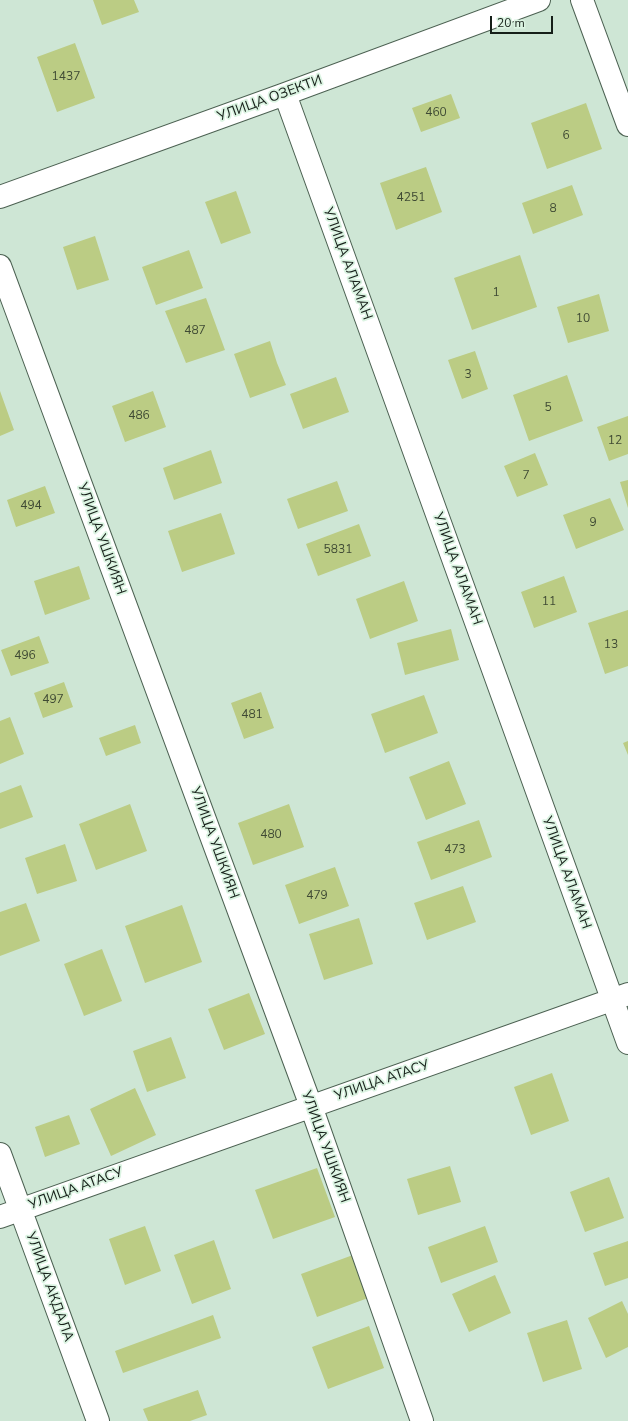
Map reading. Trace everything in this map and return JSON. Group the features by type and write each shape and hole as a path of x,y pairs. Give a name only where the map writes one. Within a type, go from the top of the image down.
{"street":[{"name":"УЛИЦА ОЗЕКТИ","path":"0,197 539,0"},
{"path":"582,0 628,125"},
{"name":"УЛИЦА АЛАМАН","path":"285,94 620,997 628,1043"},
{"name":"УЛИЦА УШКИЯН","path":"0,266 311,1106 422,1421"},
{"name":"УЛИЦА АТАСУ","path":"0,1217 620,997"},
{"name":"УЛИЦА АКДАЛА","path":"0,1154 98,1421"}],"building":[{"path":"93,0 134,0 139,12 102,25"},
{"path":"75,43 95,98 57,112 37,57"},
{"path":"451,94 460,118 421,132 412,108"},
{"path":"586,103 602,149 547,169 531,123"},
{"path":"426,167 442,212 396,230 380,183"},
{"path":"572,185 583,215 533,234 522,203"},
{"path":"236,191 251,233 221,244 205,202"},
{"path":"95,236 109,280 77,290 63,247"},
{"path":"189,250 203,288 156,305 142,267"},
{"path":"520,255 537,307 472,330 454,278"},
{"path":"599,294 609,331 568,343 557,307"},
{"path":"206,298 225,350 186,363 165,311"},
{"path":"270,341 286,385 250,398 234,354"},
{"path":"475,351 488,389 462,399 448,360"},
{"path":"567,375 583,421 529,441 513,395"},
{"path":"336,377 349,412 303,429 290,394"},
{"path":"0,391 14,430 0,436"},
{"path":"153,391 166,427 125,442 112,406"},
{"path":"628,416 628,454 609,461 597,427"},
{"path":"211,450 222,483 174,500 163,468"},
{"path":"535,453 548,485 517,497 504,466"},
{"path":"628,480 628,508 620,482"},
{"path":"337,481 348,511 298,529 287,499"},
{"path":"45,486 55,513 16,527 7,500"},
{"path":"610,498 624,530 576,549 563,515"},
{"path":"221,513 235,554 182,572 168,531"},
{"path":"359,524 371,556 318,576 306,544"},
{"path":"79,566 90,599 45,615 34,581"},
{"path":"564,576 577,612 534,628 521,592"},
{"path":"404,581 418,621 370,639 356,599"},
{"path":"628,610 628,666 605,674 588,623"},
{"path":"451,629 459,660 405,675 397,643"},
{"path":"39,636 49,663 11,676 1,650"},
{"path":"64,682 73,707 43,718 34,693"},
{"path":"261,692 274,728 244,739 231,703"},
{"path":"424,695 438,733 385,753 371,714"},
{"path":"10,717 24,754 0,764 0,721"},
{"path":"135,725 141,743 106,756 99,738"},
{"path":"628,741 628,755 623,743"},
{"path":"449,761 466,804 426,820 409,777"},
{"path":"21,785 33,817 0,829 0,793"},
{"path":"130,804 147,851 96,870 79,824"},
{"path":"289,804 304,847 253,865 238,823"},
{"path":"479,820 492,857 431,880 417,842"},
{"path":"65,844 77,881 37,894 25,858"},
{"path":"335,867 349,906 299,924 285,885"},
{"path":"463,886 476,922 427,940 414,903"},
{"path":"26,903 40,941 0,956 0,912"},
{"path":"182,905 202,962 145,983 125,926"},
{"path":"359,918 373,964 324,980 309,934"},
{"path":"102,949 122,1001 84,1016 64,964"},
{"path":"249,993 265,1034 224,1050 208,1009"},
{"path":"171,1037 186,1078 147,1092 133,1051"},
{"path":"552,1073 569,1121 531,1135 514,1087"},
{"path":"135,1088 156,1135 111,1156 90,1109"},
{"path":"69,1115 80,1144 45,1157 35,1127"},
{"path":"450,1166 461,1202 418,1215 407,1179"},
{"path":"317,1168 335,1217 273,1239 255,1190"},
{"path":"609,1177 624,1218 585,1232 570,1192"},
{"path":"145,1226 161,1271 125,1285 109,1239"},
{"path":"485,1226 498,1262 441,1283 428,1247"},
{"path":"214,1240 231,1289 192,1304 174,1255"},
{"path":"628,1241 628,1278 605,1286 593,1253"},
{"path":"353,1255 368,1298 317,1317 301,1274"},
{"path":"495,1275 511,1313 469,1332 452,1294"},
{"path":"622,1301 628,1314 628,1347 606,1358 588,1318"},
{"path":"213,1315 221,1338 123,1373 115,1351"},
{"path":"567,1320 582,1369 543,1382 527,1333"},
{"path":"369,1326 384,1368 328,1389 312,1347"},
{"path":"198,1390 207,1415 190,1421 148,1421 143,1409"}]}
